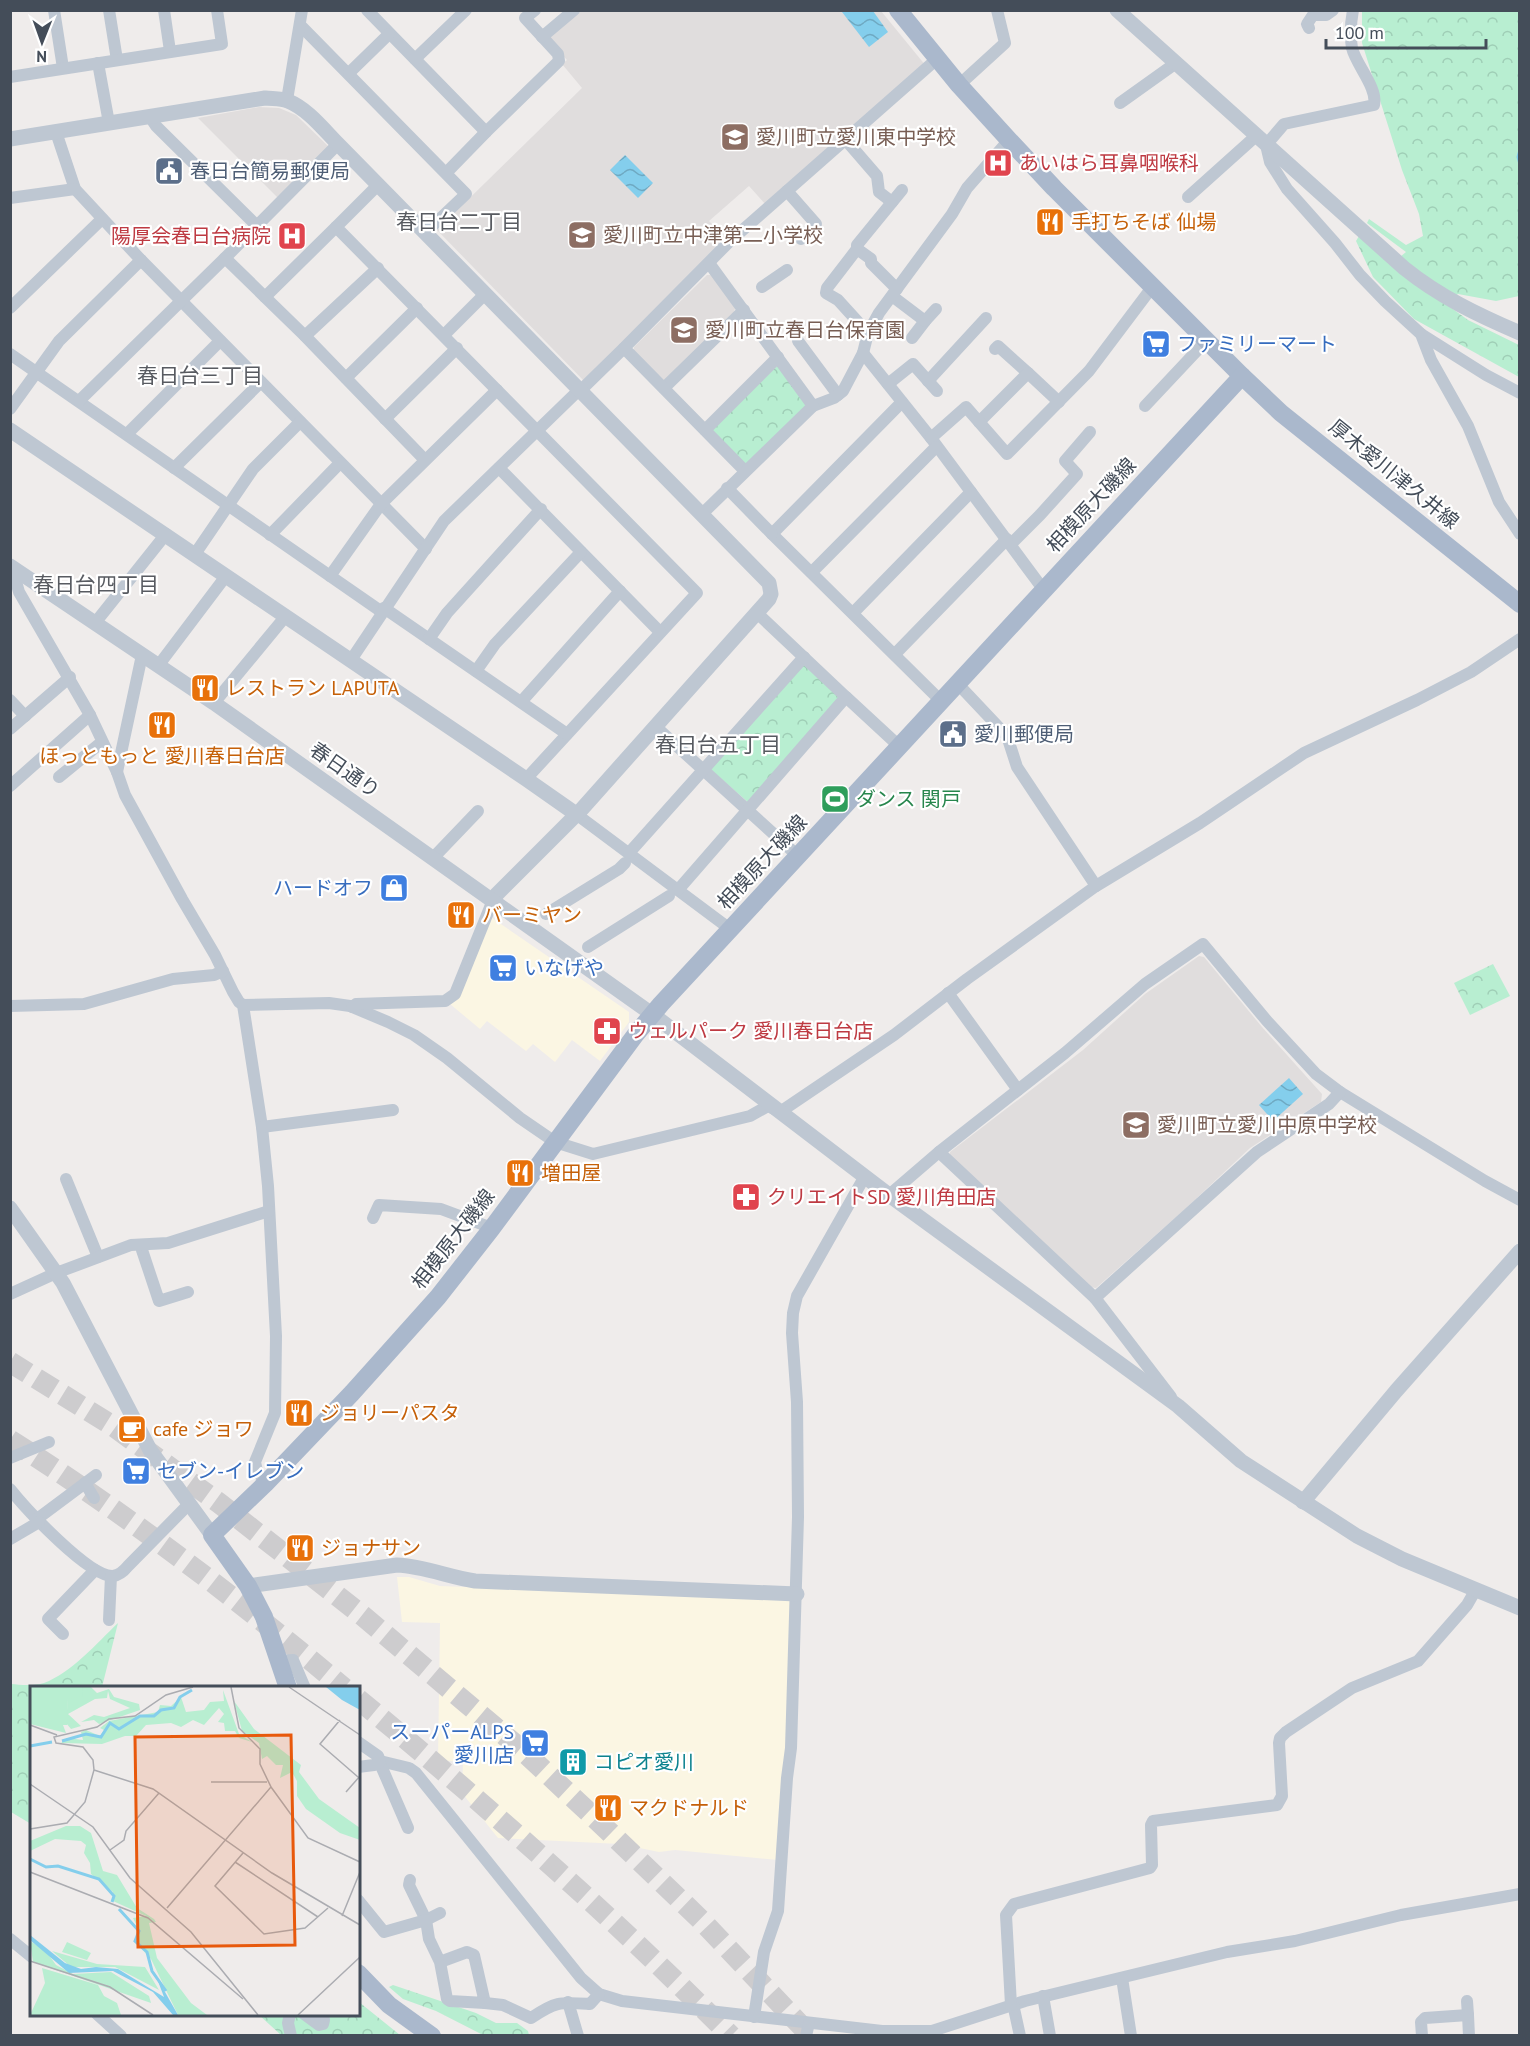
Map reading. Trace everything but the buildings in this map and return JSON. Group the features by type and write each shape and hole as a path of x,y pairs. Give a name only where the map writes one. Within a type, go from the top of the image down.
{"main road":[{"path":"898,10 959,85 1054,188 1242,376"},
{"name":"相模原大磯線","path":"212,1535 266,1483 352,1393 431,1305 492,1228 652,1014 1242,376"},
{"name":"厚木愛川津久井線","path":"1242,376 1281,413 1520,604"},
{"path":"212,1535 248,1586 264,1617 287,1686"},
{"path":"360,1975 388,2005 432,2036"}],"street":[{"path":"54,10 63,68"},
{"path":"109,10 117,60"},
{"path":"164,10 170,51"},
{"path":"10,72 11,77 222,44 217,10"},
{"path":"287,100 302,10"},
{"path":"415,59 466,10"},
{"path":"447,172 559,61 558,54 525,18 535,10"},
{"path":"542,37 574,10"},
{"path":"959,85 1005,43 997,10"},
{"path":"1309,28 1307,24 1311,13 1326,15 1333,10"},
{"path":"1188,197 1284,124 1374,105 1375,101 1369,84 1352,47 1353,10"},
{"path":"367,11 486,132"},
{"path":"1118,11 1404,268 1429,288 1472,312 1520,333"},
{"path":"300,25 447,172 466,194 425,233"},
{"path":"349,73 389,34"},
{"path":"351,660 444,521 624,348 729,242 938,58"},
{"path":"98,63 109,123"},
{"path":"1128,102 1176,63"},
{"path":"10,139 265,98 287,100 309,114 377,186 769,583 771,594 769,600 576,814 497,894 455,994 445,1001 356,1004 352,1007"},
{"path":"150,117 156,126 257,226"},
{"path":"56,132 75,189 141,260 426,549"},
{"path":"845,139 878,176 879,192 892,202"},
{"path":"702,514 813,406 843,391 863,353 868,333 879,313 952,214 967,188 1009,140"},
{"path":"1261,141 1270,162 1287,189 1385,302 1421,334 1486,375 1520,393"},
{"path":"79,401 338,144"},
{"path":"265,297 377,186"},
{"path":"10,208 15,197 75,189"},
{"path":"868,333 838,300 826,293 827,288 857,249 857,245 903,190"},
{"path":"787,191 816,224 807,238"},
{"path":"10,308 102,219"},
{"path":"336,227 697,592 526,778"},
{"path":"857,249 871,260 895,292 925,321"},
{"path":"225,258 305,336 425,460"},
{"path":"10,409 59,341 141,260"},
{"path":"709,263 813,406"},
{"path":"305,336 378,268"},
{"path":"762,287 787,270"},
{"path":"812,572 966,407 1007,454 1089,370 1153,286"},
{"path":"444,335 485,294"},
{"path":"346,378 417,308"},
{"path":"912,338 936,309"},
{"path":"664,388 744,310"},
{"path":"928,381 973,326 986,318"},
{"path":"1421,334 1431,360 1468,426 1498,502 1520,534"},
{"path":"1145,406 1207,340"},
{"path":"127,434 220,341"},
{"path":"798,341 838,395"},
{"path":"998,346 1059,402"},
{"path":"385,419 457,348"},
{"path":"624,348 745,471"},
{"path":"863,353 934,442 1043,589"},
{"path":"10,354 330,576 429,639 567,734"},
{"path":"705,430 778,357"},
{"path":"888,384 913,364 937,391"},
{"path":"979,422 1028,373"},
{"path":"174,468 261,382"},
{"path":"330,576 381,504 497,390"},
{"path":"772,534 902,402"},
{"path":"195,554 253,469 300,422"},
{"path":"10,430 526,778 576,814 627,858 673,893 730,929"},
{"path":"895,654 1009,542 1040,516 1077,474 1060,458 1090,432"},
{"path":"270,535 340,463"},
{"path":"499,468 660,632"},
{"path":"728,488 941,701"},
{"path":"853,613 972,492"},
{"path":"429,639 447,613 541,509"},
{"path":"95,623 166,534"},
{"path":"476,672 495,644 581,552"},
{"path":"11,566 19,592 90,715 117,772 124,795 224,971 233,992 243,1005 262,1127 276,1336 276,1403 272,1425 255,1462 257,1472 266,1483"},
{"name":"春日通り","path":"11,566 214,703 652,1014 889,1195 1179,1406 1241,1461 1303,1502 1384,1550 1475,1591 1520,1608"},
{"path":"158,666 226,576"},
{"path":"521,702 620,591"},
{"path":"757,613 900,746"},
{"path":"214,703 285,616"},
{"path":"243,1005 329,1003 352,1007 388,1022 414,1035 447,1058 520,1118 555,1142 593,1154 750,1116 768,1106 780,1112 894,1035 1096,886 1200,823 1304,753 1472,672 1520,639"},
{"path":"117,772 142,655"},
{"path":"546,914 619,869 804,657"},
{"path":"10,729 70,677"},
{"path":"957,683 1007,736 1017,767 1096,886"},
{"path":"588,947 673,893 846,697"},
{"path":"10,700 25,716"},
{"path":"10,786 90,715"},
{"path":"656,727 798,856"},
{"path":"59,777 102,742"},
{"path":"433,858 478,811"},
{"path":"889,1195 939,1152 1065,1053 1145,984 1203,944 1316,1074 1340,1092 1520,1200"},
{"path":"10,1006 84,1004 173,979 214,975 224,971"},
{"path":"948,993 1018,1090"},
{"path":"1095,1298 1257,1152 1329,1104 1340,1092"},
{"path":"262,1127 393,1110"},
{"path":"939,1152 1095,1298 1179,1406"},
{"path":"754,2017 764,1952 778,1911 791,1748 797,1594 797,1437 793,1313 797,1296 865,1176"},
{"path":"66,1179 98,1257"},
{"path":"373,1218 379,1205 441,1209 492,1228"},
{"path":"10,1208 56,1273 75,1305 150,1450 212,1535"},
{"path":"10,1294 56,1273 131,1245 168,1243 269,1211"},
{"path":"142,1245 159,1300 188,1292"},
{"path":"1303,1502 1396,1391 1520,1251"},
{"path":"10,1458 49,1442"},
{"path":"10,1539 96,1475"},
{"path":"85,1483 94,1498"},
{"path":"10,1489 38,1520 75,1554 95,1570 111,1576 119,1575 188,1505"},
{"path":"248,1586 397,1565 411,1566 475,1581 797,1594"},
{"path":"63,1634 44,1616 95,1570"},
{"path":"109,1620 111,1576"},
{"path":"1020,2036 1012,2004 1006,1915 1014,1904 1150,1868 1152,1865 1151,1825 1154,1821 1277,1805 1282,1796 1280,1738 1352,1688 1425,1656 1467,1605 1475,1591"},
{"path":"279,1661 293,1660 304,1686"},
{"path":"360,1743 378,1756 408,1828"},
{"path":"360,1767 374,1765 379,1761"},
{"path":"379,1761 409,1768 416,1773 581,1978 599,1994 622,2001 754,2017 807,2029 912,2034 932,2031 1012,2004 1227,1952 1295,1941 1401,1915 1520,1894"},
{"path":"410,1880 409,1885 426,1920 429,1940 440,1962 447,1999 450,2001 503,2005 531,2018 550,2005 568,2002 590,2004 599,1994"},
{"path":"360,1904 368,1919 384,1932 426,1920 440,1913"},
{"path":"10,1939 30,1955"},
{"path":"440,1962 467,1952 474,1955 485,2003"},
{"path":"1122,1978 1131,2036"},
{"path":"1043,1996 1050,2036"},
{"path":"1467,2001 1469,2036"},
{"path":"568,2002 578,2036"},
{"path":"1422,2036 1421,2022 1425,2018 1468,2015"},
{"path":"99,2016 121,2036"},
{"path":"290,2016 288,2023 291,2036"},
{"path":"307,2016 319,2025 324,2020 323,2016"}],"shaded area":[{"path":"580,11 881,11 926,66 766,205 749,186 709,221 726,239 584,381 437,230 582,88 562,64 567,60 550,42 550,34"},
{"path":"259,107 279,108 296,115 329,147 278,198 198,118"},
{"name":"愛川町立春日台保育園","path":"707,275 712,275 735,308 734,313 666,380 661,380 634,351 634,347"},
{"path":"492,918 629,1012 629,1022 600,1061 572,1040 555,1062 533,1044 526,1051 487,1021 480,1029 450,1004"},
{"name":"愛川町立愛川中原中学校","path":"1199,956 1204,957 1322,1094 1321,1102 1250,1148 1096,1288 1090,1287 950,1157 950,1152 1083,1050 1145,994"},
{"path":"397,1577 409,1577 440,1586 789,1600 792,1604 786,1748 778,1860 675,1850 659,1852 620,1844 498,1838 462,1793 463,1762 438,1760 440,1623 402,1622"}],"green space":[{"path":"1362,11 1519,11 1519,296 1496,301 1458,294 1446,304 1468,320 1519,345 1519,377 1414,319 1373,277 1356,241 1359,236 1394,262 1406,252 1367,223 1369,219 1406,245 1423,236 1419,214 1402,170 1362,43"},
{"path":"778,365 808,406 745,466 711,429"},
{"path":"804,664 840,698 750,804 709,768"},
{"path":"1493,964 1510,996 1470,1015 1454,983"},
{"path":"118,1623 102,1686 30,1686 30,1823 11,1812 11,1684 44,1683 64,1672"},
{"path":"393,1985 476,2013 496,2023 517,2023 528,2031 529,2035 483,2035 436,2011 403,1999 389,1987"},
{"path":"360,2003 400,2035 281,2035 260,2016 360,2016"}],"water":[{"path":"844,10 873,11 888,32 869,47 842,12"},
{"path":"625,155 653,183 638,198 610,170"},
{"path":"1289,1078 1303,1094 1273,1121 1259,1105"}],"waterway":[{"path":"1520,150 1518,157 1520,164"}],"tunnel":[{"path":"10,1362 113,1426 219,1503 363,1616 522,1750 598,1821 702,1921 809,2034"},
{"path":"10,1440 97,1498 182,1559 342,1686"},
{"path":"360,1701 549,1863 731,2036"}],"place":[{"name":"愛川町立愛川東中学校","path":"735,137"},
{"name":"あいはら耳鼻咽喉科","path":"998,163"},
{"name":"春日台簡易郵便局","path":"169,171"},
{"name":"手打ちそば 仙場","path":"1050,222"},
{"name":"愛川町立中津第二小学校","path":"582,235"},
{"name":"陽厚会春日台病院","path":"292,236"},
{"name":"愛川町立春日台保育園","path":"684,330"},
{"name":"ファミリーマート","path":"1156,344"},
{"name":"レストラン LAPUTA","path":"205,688"},
{"name":"ほっともっと 愛川春日台店","path":"162,725"},
{"name":"愛川郵便局","path":"953,734"},
{"name":"ダンス 関戸","path":"835,799"},
{"name":"ハードオフ","path":"394,888"},
{"name":"バーミヤン","path":"461,915"},
{"name":"いなげや","path":"503,968"},
{"name":"ウェルパーク 愛川春日台店","path":"607,1031"},
{"name":"愛川町立愛川中原中学校","path":"1136,1125"},
{"name":"増田屋","path":"520,1173"},
{"name":"クリエイトSD 愛川角田店","path":"746,1197"},
{"name":"ジョリーパスタ","path":"299,1413"},
{"name":"cafe ジョワ","path":"132,1429"},
{"name":"セブン-イレブン","path":"136,1471"},
{"name":"ジョナサン","path":"300,1548"},
{"name":"スーパーALPS 愛川店","path":"535,1743"},
{"name":"コピオ愛川","path":"573,1762"},
{"name":"マクドナルド","path":"608,1808"}],"district":[{"name":"春日台二丁目","path":"459,221"},
{"name":"春日台三丁目","path":"200,375"},
{"name":"春日台四丁目","path":"96,584"},
{"name":"春日台五丁目","path":"718,744"}]}
